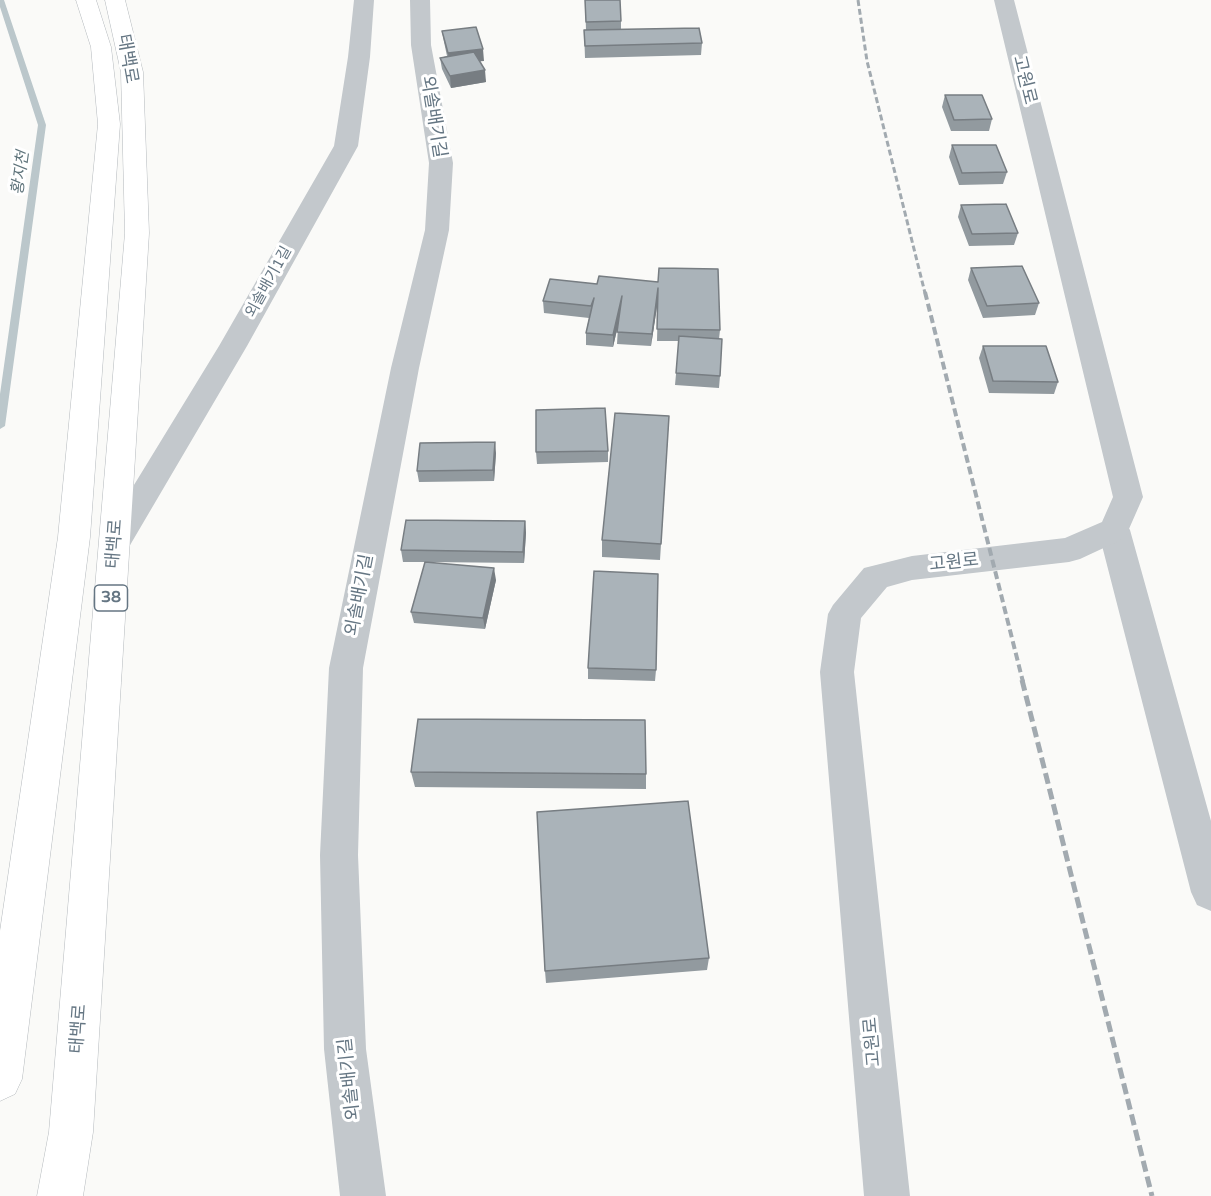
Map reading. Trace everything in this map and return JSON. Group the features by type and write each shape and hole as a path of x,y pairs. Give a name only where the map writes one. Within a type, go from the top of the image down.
{"highway":[{"name":"태백로","path":"0,1079 74,537 109,124 101,47 86,0"},
{"name":"태백로","path":"60,1196 71,1131 137,234 132,72 115,0"}],"street":[{"name":"외솔배기1길","path":"115,543 233,346 346,146 359,57 364,0"},
{"name":"외솔배기길","path":"363,1196 345,1049 342,970 339,855 346,668 405,368 437,230 441,163 421,45 420,0"},
{"name":"고원로","path":"887,1196 837,672 845,614 876,577 912,568 1069,550 1114,530 1128,497 1004,0"},
{"path":"1114,530 1211,892"}],"building":[{"path":"585,0 620,0 621,21 586,22"},
{"path":"476,27 483,49 448,53 442,31"},
{"path":"699,28 702,43 585,46 584,30"},
{"path":"474,52 485,70 450,76 440,58"},
{"path":"945,95 982,95 992,119 954,120"},
{"path":"952,145 996,145 1007,172 962,173"},
{"path":"1006,204 1018,233 972,234 961,205"},
{"path":"1022,266 1039,303 987,306 971,268"},
{"path":"659,268 718,269 720,330 657,329 658,288 652,334 617,332 622,296 613,335 586,333 594,298 591,306 543,301 550,279 597,284 599,276 658,282"},
{"path":"679,336 722,339 720,376 676,373"},
{"path":"983,346 1046,346 1058,382 993,381"},
{"path":"605,408 608,451 536,452 536,410"},
{"path":"615,413 669,416 661,544 602,540"},
{"path":"495,442 493,470 417,471 420,443"},
{"path":"406,520 525,521 523,552 401,550"},
{"path":"425,562 494,568 483,618 411,612"},
{"path":"594,571 658,574 656,670 588,668"},
{"path":"418,719 645,720 646,774 411,772"},
{"path":"688,801 709,958 545,971 537,812"}],"waterway":[{"name":"황지천","path":"0,426 42,125 1,0"}],"railway":[{"path":"858,0 867,61 925,293"},
{"path":"925,292 1023,682"},
{"path":"1022,680 1152,1196"}]}
